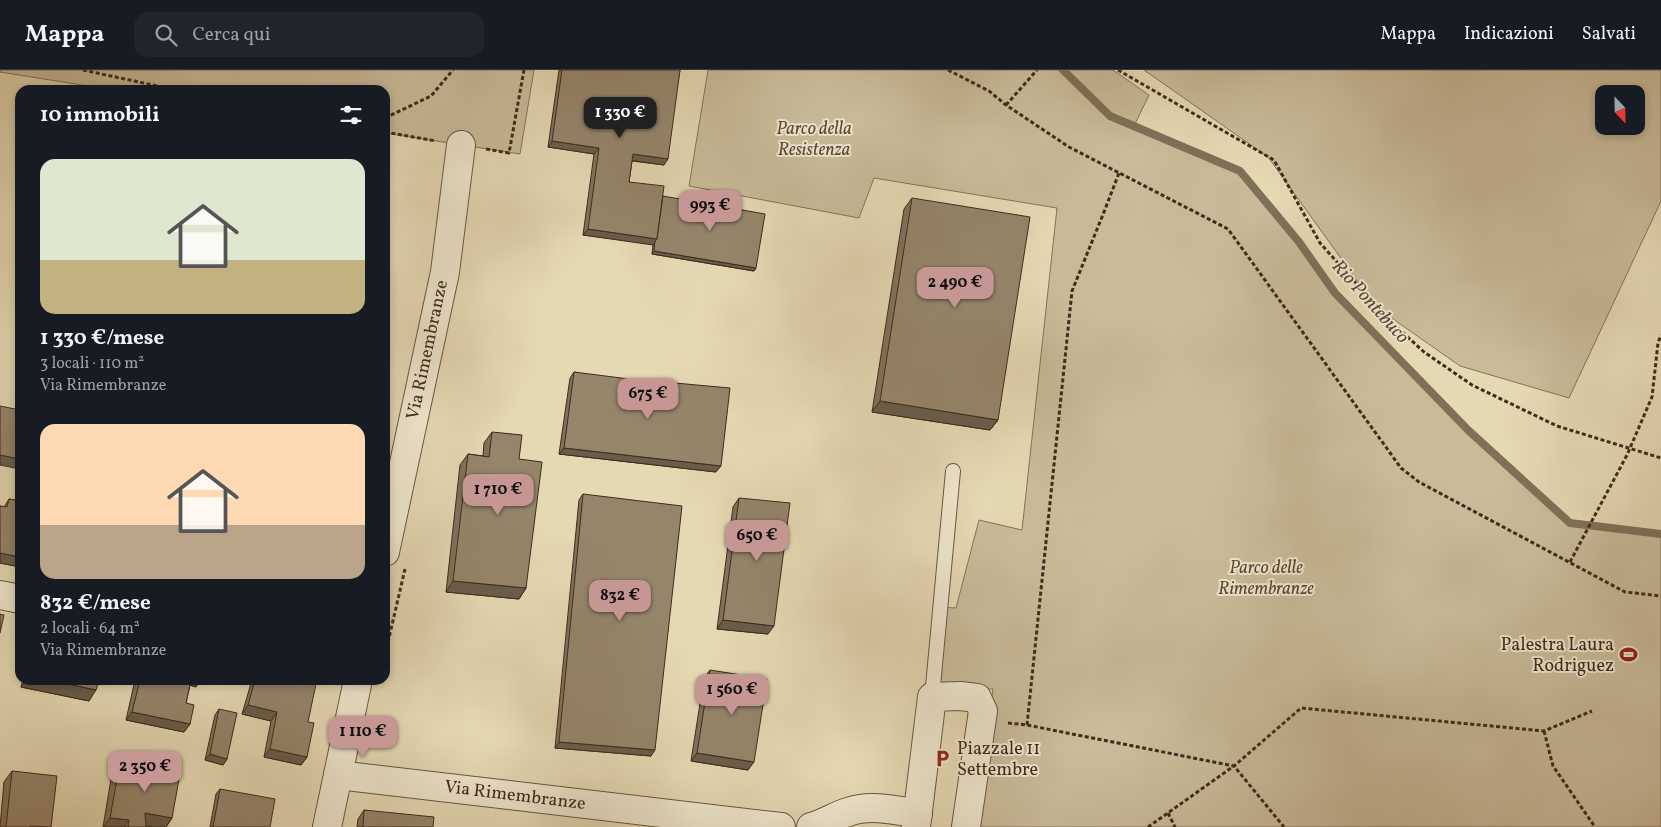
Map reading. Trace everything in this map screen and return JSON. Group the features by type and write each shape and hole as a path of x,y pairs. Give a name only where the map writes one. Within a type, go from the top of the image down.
{"street":[{"name":"Via Rimembranze","path":"390,528 444,272 461,145"},
{"path":"0,595 15,598"},
{"path":"327,827 357,685"},
{"path":"812,827 828,822 846,812 862,808 884,808 917,820 932,697 960,696 977,698 983,711 966,827"},
{"name":"Via Rimembranze","path":"338,775 781,827"}],"lane":[{"path":"932,697 953,472"}],"path":[{"path":"83,70 153,85"},
{"path":"390,116 431,96 453,70"},
{"path":"390,133 509,153 524,70"},
{"path":"948,70 989,91 1006,105 1069,147 1228,229 1401,468 1419,482 1625,592 1661,596"},
{"path":"1006,105 1037,70"},
{"path":"1118,70 1274,160 1320,244 1388,319 1424,352 1472,385 1557,426 1661,458"},
{"path":"1027,725 1072,291 1119,173"},
{"path":"1570,562 1630,448 1652,396 1658,343 1661,335"},
{"path":"1148,827 1234,766 1301,708 1544,731 1592,711"},
{"path":"982,721 1027,725 1234,766 1284,827"},
{"path":"1544,731 1553,766 1595,827"},
{"path":"1168,813 1176,827"}],"green space":[{"path":"0,70 534,70 520,154 390,134 390,85 82,85 0,72"},
{"name":"Parco delle Rimembranze","path":"708,70 1113,70 1149,95 1134,126 1240,171 1299,242 1335,293 1468,430 1570,522 1661,534 1661,827 973,827 993,689 930,689 937,607 956,608 979,520 1022,530 1057,208 874,178 859,218 689,186"},
{"path":"1144,70 1661,70 1661,201 1569,398 1460,366 1376,307 1268,157"}],"building":[{"path":"562,70 680,70 668,159 633,154 629,182 664,186 657,239 588,229 599,148 552,141"},
{"path":"663,196 765,214 756,268 654,251"},
{"path":"912,198 1030,217 998,420 880,401"},
{"path":"574,372 629,379 629,385 675,388 675,383 730,388 721,466 564,448"},
{"path":"0,406 15,409 15,458 0,455"},
{"path":"492,432 522,435 519,459 542,462 526,588 453,581 468,454 489,457"},
{"path":"583,494 682,506 655,750 559,742"},
{"path":"739,498 790,503 774,626 723,620"},
{"path":"9,499 15,500 15,556 0,553 0,506 7,507"},
{"path":"0,614 4,615 0,633"},
{"path":"710,670 767,679 754,762 697,753"},
{"path":"72,685 98,685 96,690"},
{"path":"139,685 190,685 186,703 194,705 190,724 132,712"},
{"path":"254,685 316,685 308,722 314,723 307,757 270,749 277,712 248,705"},
{"path":"219,709 237,713 227,759 210,754"},
{"path":"120,762 181,768 172,818 145,813 146,827 128,827 129,820 110,818"},
{"path":"12,771 57,776 51,827 6,827"},
{"path":"220,789 275,799 270,827 213,827"},
{"path":"364,810 434,817 433,827 363,827"}],"waterway":[{"name":"Rio Pontebuco","path":"1063,70 1110,116 1240,171 1299,242 1335,293 1468,430 1570,523 1661,534"}],"place":[{"name":"Palestra Laura Rodriguez","path":"1628,655"},
{"name":"Piazzale 11 Settembre","path":"943,759"}],"park label":[{"name":"Parco della Resistenza","path":"814,139"}]}
